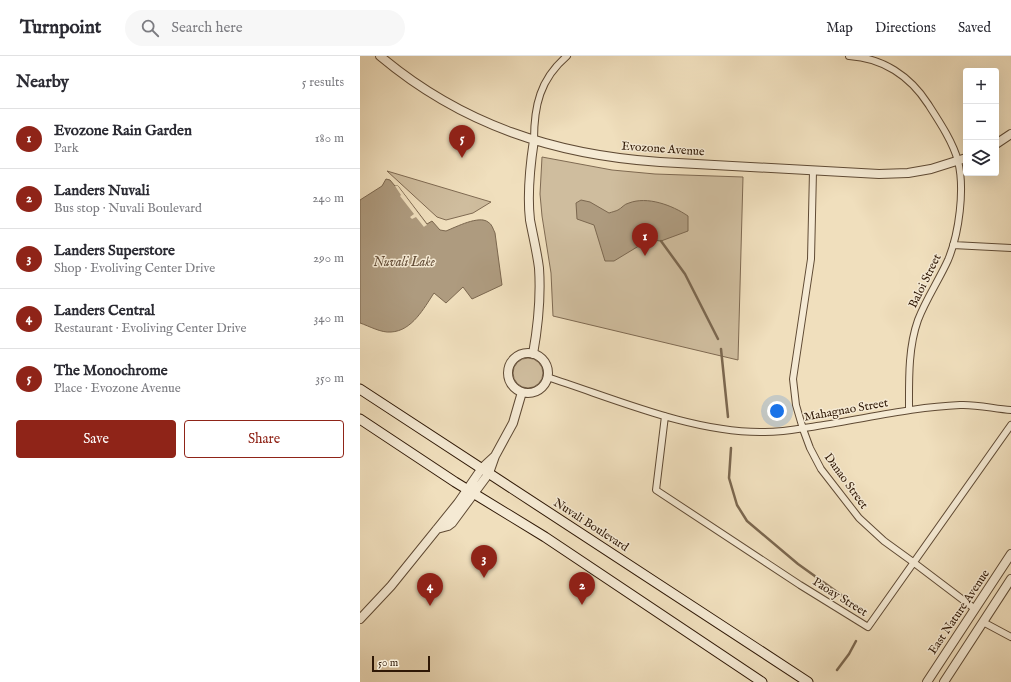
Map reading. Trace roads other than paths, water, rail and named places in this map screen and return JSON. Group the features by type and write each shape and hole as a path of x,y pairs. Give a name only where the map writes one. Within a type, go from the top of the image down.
{"main road":[{"name":"Nuvali Boulevard","path":"362,391 808,682"},
{"path":"360,419 471,492 545,537 762,682"}],"street":[{"name":"Evozone Avenue","path":"380,56 420,87 490,124 534,140 572,150 626,160 879,174 908,173 931,169 963,159"},
{"path":"534,354 538,318 539,269 530,219 529,194 536,109 542,89 551,73 567,56"},
{"path":"849,56 877,61 900,73 910,81 918,89 937,118 958,161"},
{"path":"999,142 1011,134"},
{"name":"Baloi Street","path":"909,410 910,359 918,320 948,260 953,245 960,210 958,161"},
{"name":"Danao Street","path":"813,171 811,259 793,379 796,404 810,448 821,469 859,518 884,541 975,609"},
{"path":"953,245 1011,248"},
{"path":"529,353 534,354 546,363 548,368 547,377 545,384 540,389 528,394 516,389 511,384 509,369 513,361 520,355 529,353"},
{"name":"Mahagnao Street","path":"547,377 665,416 696,424 730,430 777,432 857,420 909,410 962,405 1011,410"},
{"path":"360,619 386,592 437,529 471,492 495,456 513,423 522,392"},
{"name":"Paoay Street","path":"665,416 656,490 800,585 868,627 1011,425"},
{"name":"East Nature Avenue","path":"926,682 1011,554"},
{"path":"944,682 1011,579"},
{"path":"983,622 1011,637"}],"water":[{"name":"Nuvali Lake","path":"386,179 390,180 395,186 398,186 427,224 432,221 440,230 446,231 467,222 479,220 484,220 489,223 495,233 502,285 472,299 463,287 446,303 434,293 417,318 405,328 398,331 383,331 360,323 360,200 382,186"},
{"path":"581,200 590,202 609,213 618,210 624,205 636,201 651,201 667,205 688,216 688,231 661,241 647,241 614,261 605,261 594,225 577,219 576,203"}],"waterway":[{"path":"661,241 685,274 718,339"},
{"path":"721,349 728,417"},
{"path":"731,448 729,478 737,505 747,521 798,564 858,607 862,613"},
{"path":"837,670 849,654 856,641"}],"place":[{"name":"The Monochrome","path":"462,158"},
{"name":"Evozone Rain Garden","path":"645,256"},
{"name":"Landers Superstore","path":"484,578"},
{"name":"Landers Nuvali","path":"582,605"},
{"name":"Landers Central","path":"430,606"}]}
